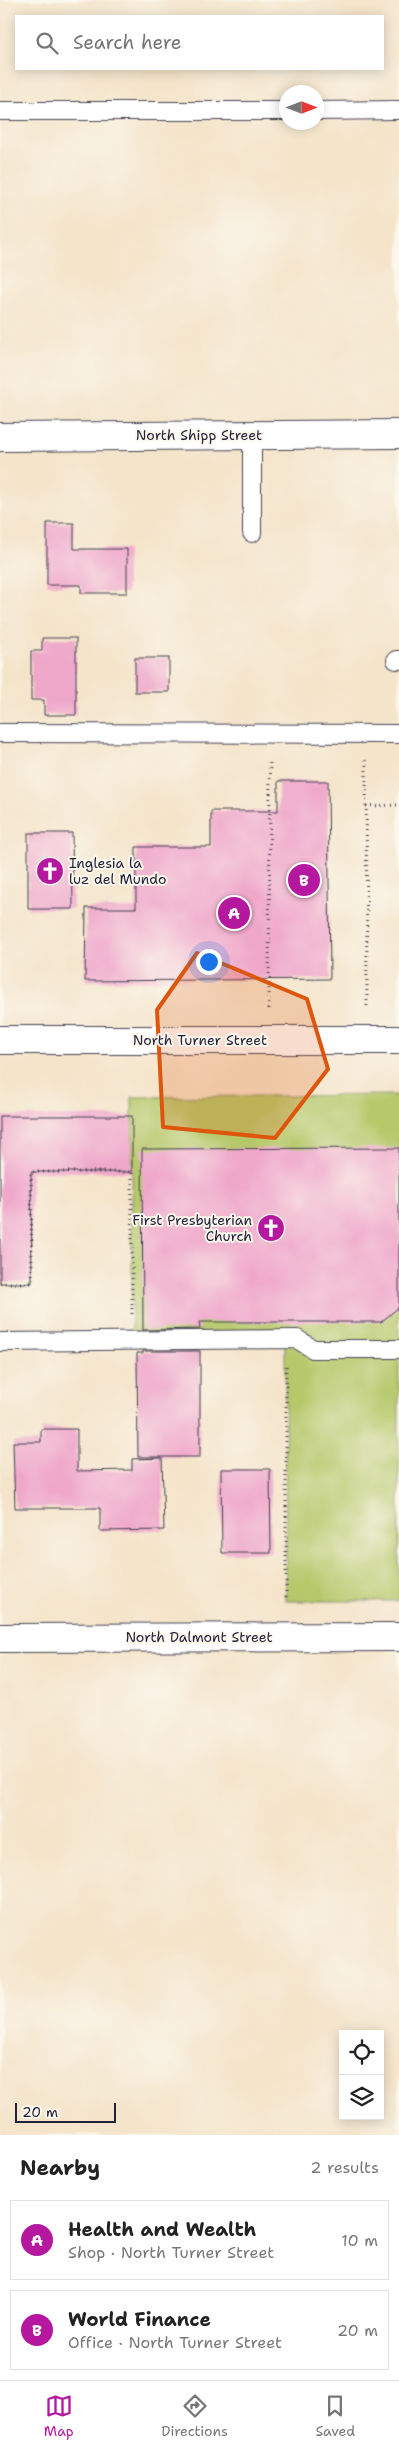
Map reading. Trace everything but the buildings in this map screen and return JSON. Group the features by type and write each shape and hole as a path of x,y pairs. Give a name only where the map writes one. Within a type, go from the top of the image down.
{"street":[{"name":"North Shipp Street","path":"0,437 399,434"},
{"name":"North Turner Street","path":"0,1040 399,1040"},
{"name":"North Dalmont Street","path":"0,1638 399,1637"}],"lane":[{"path":"324,110 399,110"},
{"path":"0,111 279,111"},
{"path":"252,435 252,533"},
{"path":"0,733 399,734"},
{"path":"0,1342 297,1339 313,1349 399,1349"}],"path":[{"path":"269,1040 270,733"},
{"path":"366,734 367,1040"},
{"path":"366,806 399,805"},
{"path":"0,1282 32,1282 31,1172 132,1172 132,1324"},
{"path":"286,1339 286,1601"}],"highlighted area":[{"path":"197,953 307,999 328,1069 275,1138 163,1127 157,1010"}],"green space":[{"path":"399,1095 399,1601 286,1601 285,1333 132,1333 132,1097"}],"place":[{"name":"Inglesia la luz del Mundo","path":"50,871"},
{"name":"World Finance","path":"304,880"},
{"name":"Health and Wealth","path":"234,913"},
{"name":"First Presbyterian Church","path":"271,1228"}]}
